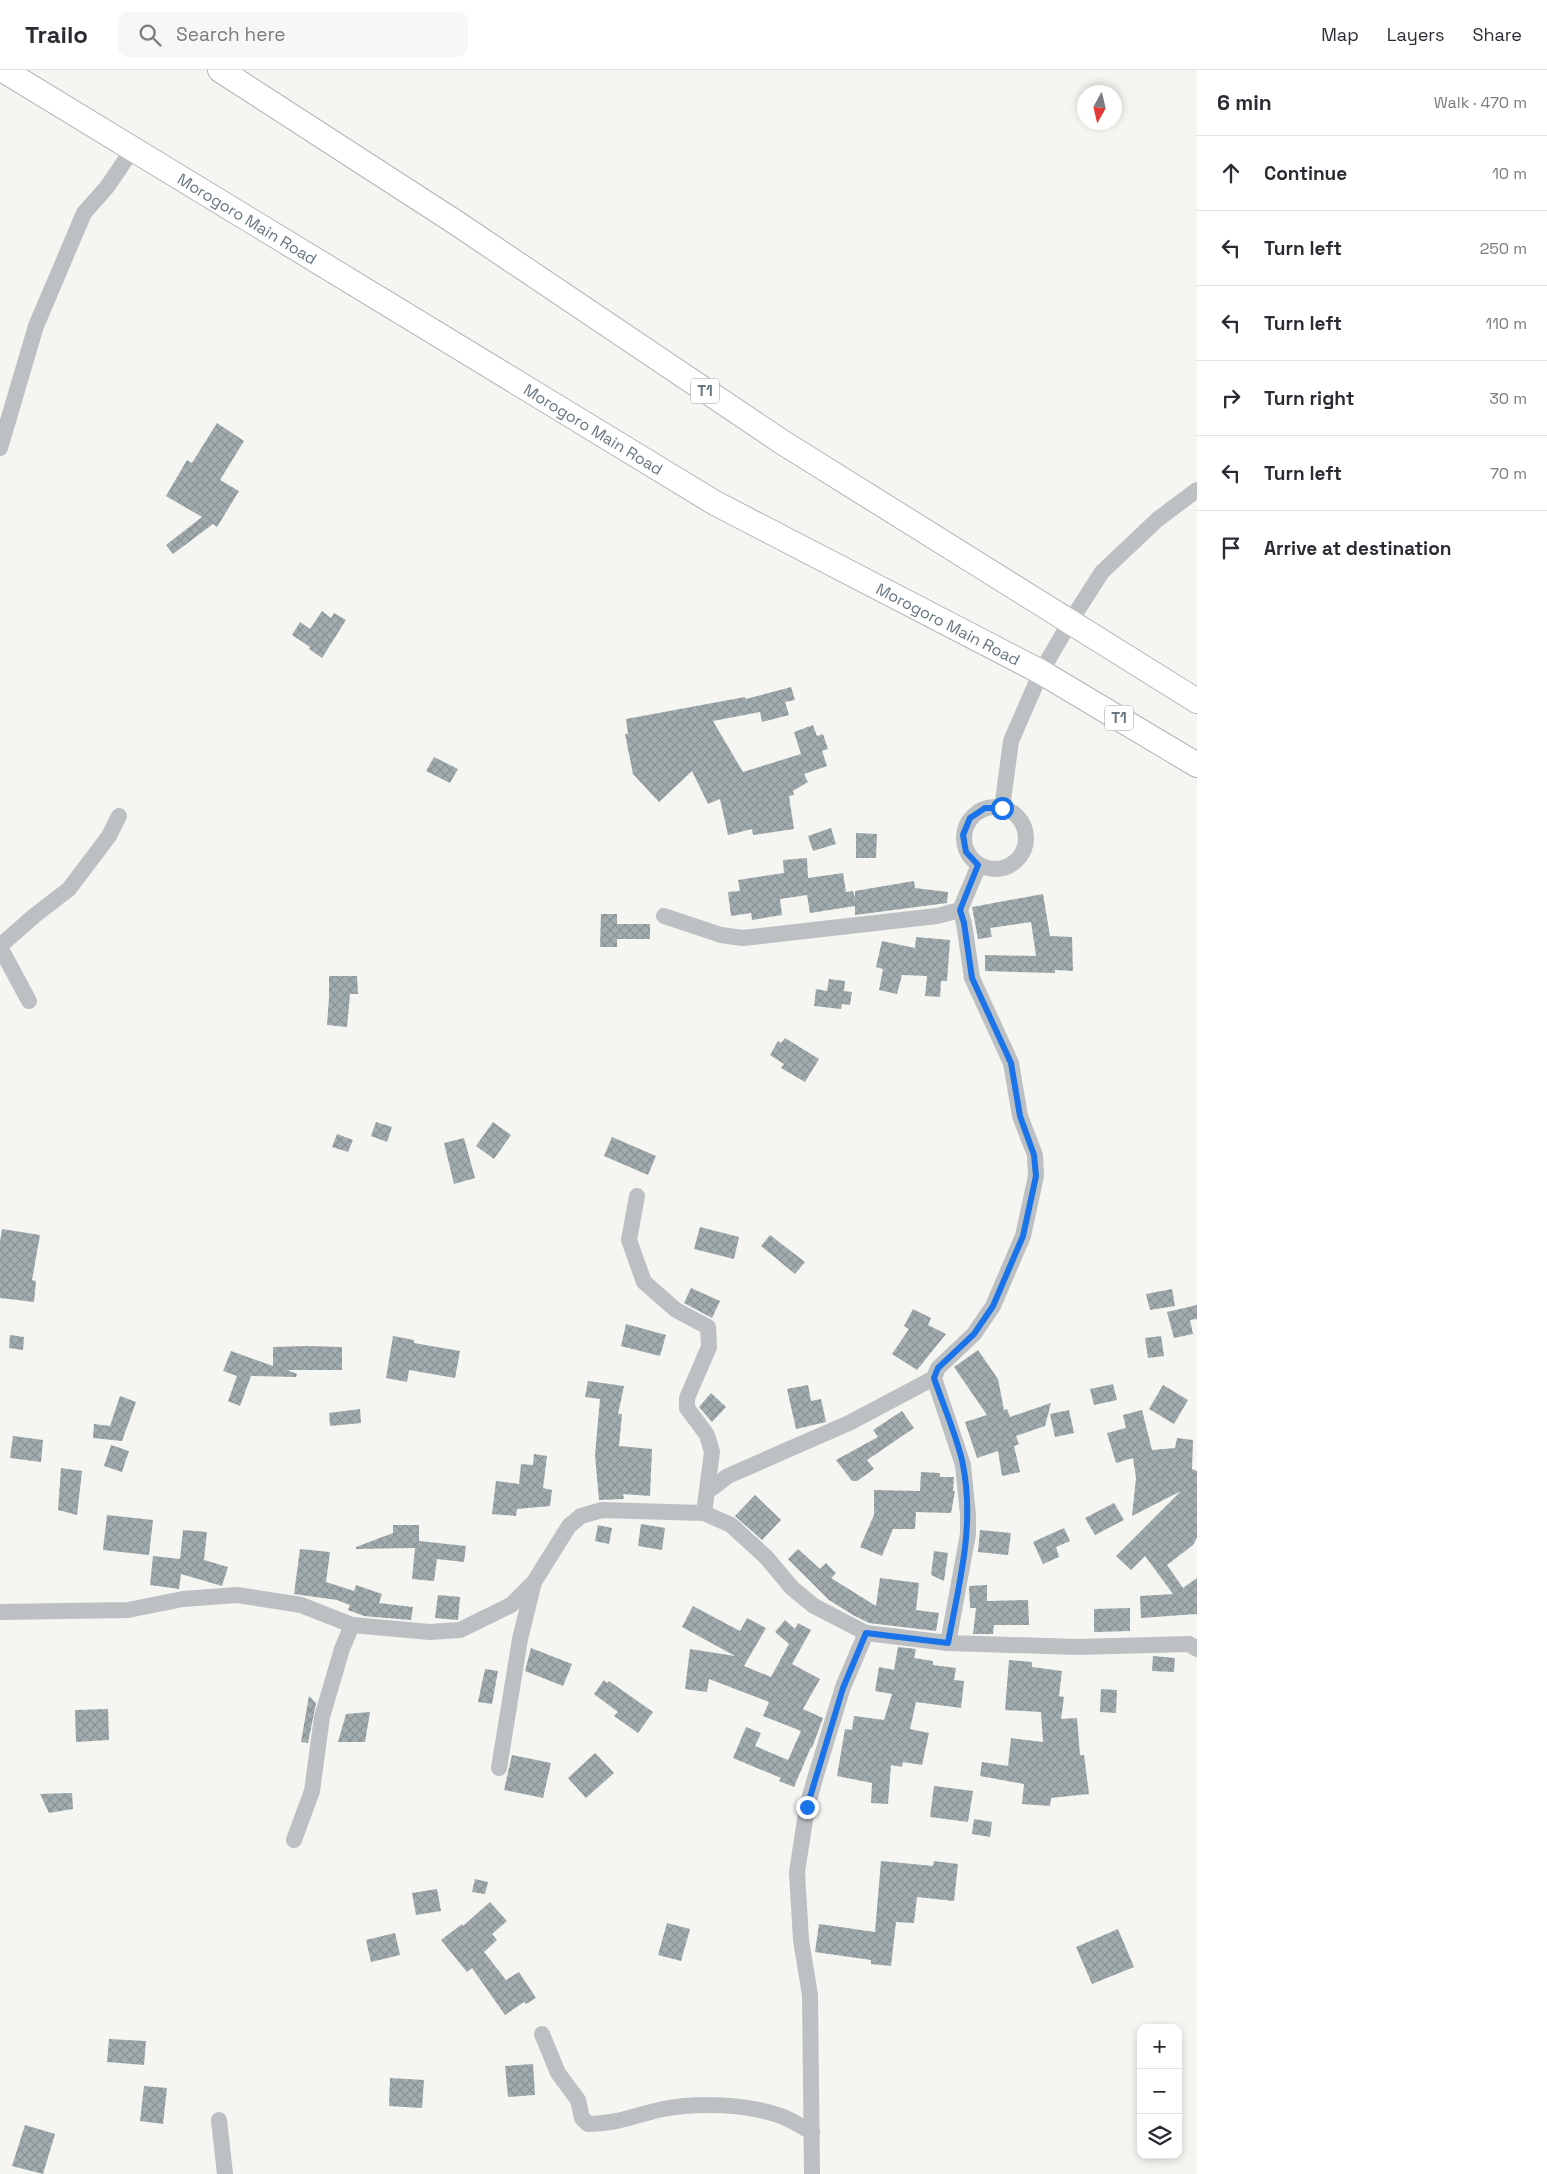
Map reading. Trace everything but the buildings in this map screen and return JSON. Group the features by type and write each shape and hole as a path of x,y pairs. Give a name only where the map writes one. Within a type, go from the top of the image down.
{"highway":[{"name":"Morogoro Main Road","path":"3,70 716,503 1041,672 1197,765"},
{"name":"T1","path":"220,70 455,222 782,442 1197,701"}],"street":[{"path":"0,448 36,326 84,213 107,187 133,149"},
{"path":"1002,808 1011,741 1041,672 1070,622 1102,572 1158,519 1197,490"},
{"path":"985,808 1002,808 1010,811 1023,824 1026,842 1019,858 1005,868 987,868 978,865 966,852 963,835 970,818 985,808"},
{"path":"29,1001 0,946 69,889 109,836 119,816"},
{"path":"948,1643 968,1534 968,1516 963,1465 934,1378 938,1368 974,1334 993,1306 1023,1236 1036,1176 1034,1155 1020,1116 1011,1063 972,978 964,923 960,910 978,865"},
{"path":"664,916 722,935 743,938 937,916 960,910"},
{"path":"637,1196 629,1240 644,1282 676,1310 708,1327 709,1347 687,1398 687,1408 707,1435 712,1452 704,1513"},
{"path":"708,1491 728,1476 849,1423 934,1378"},
{"path":"0,1612 128,1610 183,1599 237,1595 301,1605 352,1625 430,1632 460,1630 512,1605 534,1582 569,1526 581,1516 602,1510 704,1513 731,1525 766,1557 792,1588 814,1606 866,1633 948,1643 1077,1647 1189,1644 1197,1649"},
{"path":"499,1768 520,1639 534,1582"},
{"path":"294,1840 312,1791 322,1717 342,1649 352,1625"},
{"path":"812,2174 810,1995 801,1940 797,1872 811,1791 843,1688 866,1633"},
{"path":"542,2034 558,2073 578,2100 582,2118 588,2124 609,2124 664,2109 701,2106 751,2108 782,2116 812,2132"},
{"path":"219,2120 225,2174"}],"route":[{"path":"807,1807 843,1688 866,1633 948,1643 968,1534 968,1516 963,1465 934,1378 938,1368 974,1334 993,1306 1023,1236 1036,1176 1034,1155 1020,1116 1011,1063 972,978 964,923 960,910 978,865 966,852 963,835 970,818 985,808 1002,808"}]}
